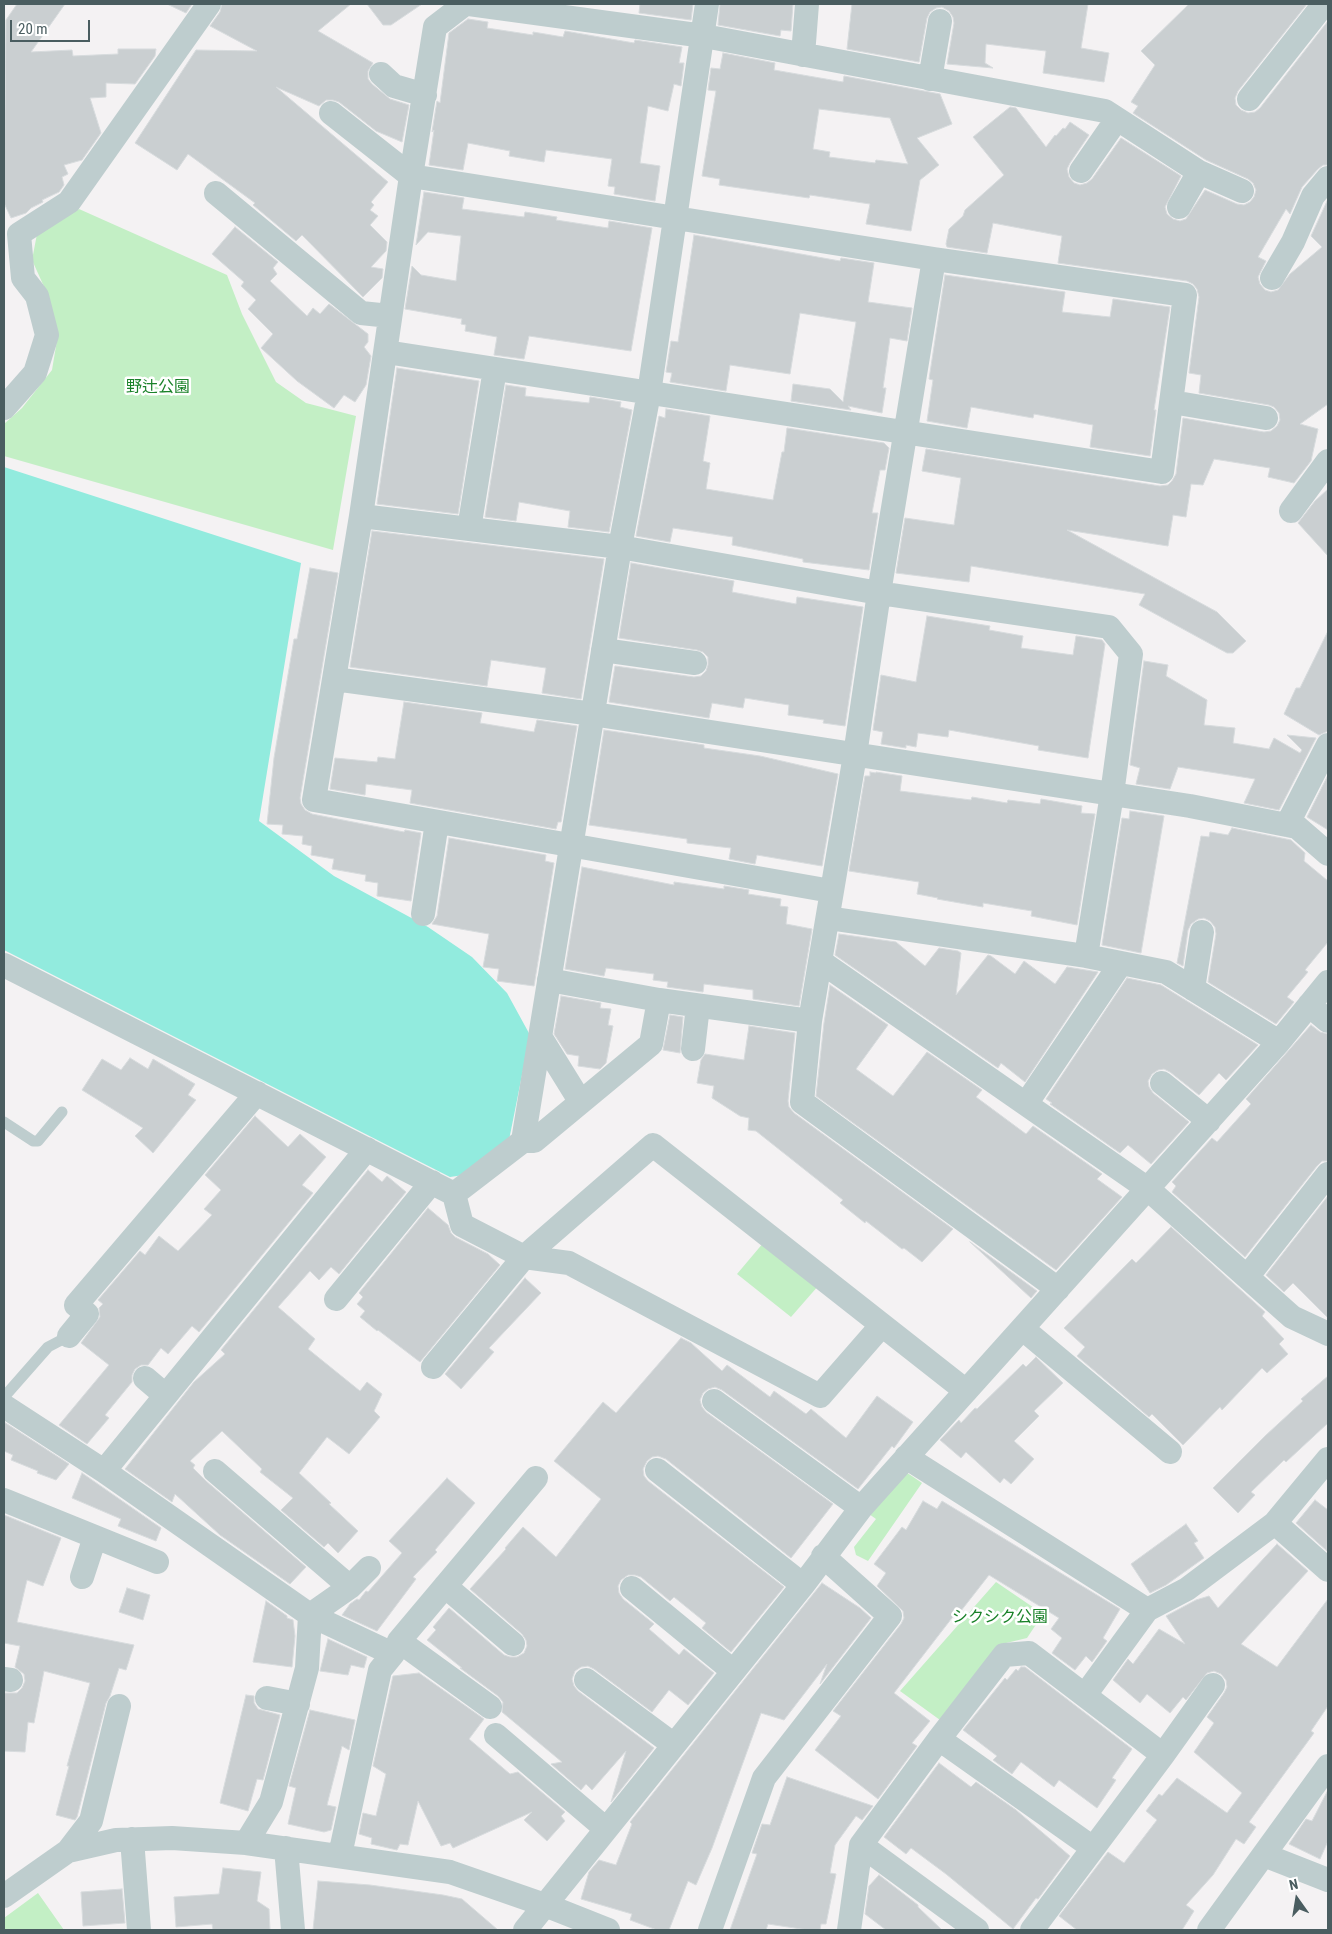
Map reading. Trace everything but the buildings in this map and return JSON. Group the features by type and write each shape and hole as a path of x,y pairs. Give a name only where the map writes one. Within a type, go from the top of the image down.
{"street":[{"path":"4,408 35,373 47,335 37,296 23,278 12,239 69,202 209,4"},
{"path":"831,890 314,800 361,516 435,27 467,4 704,36 1106,111 1199,172 1242,192"},
{"path":"524,1141 592,714 620,547 649,393 704,36 707,4"},
{"path":"803,55 807,4"},
{"path":"1249,99 1324,4"},
{"path":"930,79 940,21"},
{"path":"381,74 394,86 425,95"},
{"path":"331,113 411,176 676,216 934,259 1186,295 1162,472 386,352"},
{"path":"1080,171 1117,119"},
{"path":"1179,207 1199,172"},
{"path":"1272,278 1292,242 1313,196 1328,178"},
{"path":"216,193 361,313 390,316"},
{"path":"934,259 879,593 855,755 810,1021 802,1102 1058,1289"},
{"path":"469,529 495,369"},
{"path":"1172,402 1266,418"},
{"path":"1291,511 1324,475"},
{"path":"361,516 620,547 879,593 1109,627 1132,654 1086,956"},
{"path":"603,650 696,663"},
{"path":"334,679 592,714 1190,806 1297,827 1328,854"},
{"path":"1287,825 1328,745"},
{"path":"422,914 437,822"},
{"path":"828,918 1086,956 1166,972 1279,1042"},
{"path":"1193,989 1202,932"},
{"path":"820,961 1148,1189 1292,1317 1328,1334"},
{"path":"1026,1104 1121,963"},
{"path":"4,965 454,1194 462,1225 524,1257 568,1262 820,1396 882,1325"},
{"path":"549,980 659,1000 810,1021"},
{"path":"525,1930 803,1585 861,1508 1209,1121 1279,1042 1328,982"},
{"path":"454,1194 524,1141 534,1141 651,1044 659,1000"},
{"path":"1310,1005 1328,1022"},
{"path":"693,1049 698,1006"},
{"path":"541,1038 580,1101"},
{"path":"1162,1083 1209,1121"},
{"path":"68,1336 87,1314 76,1305 256,1093"},
{"path":"434,1367 524,1257 653,1145 966,1392"},
{"path":"104,1470 165,1395 240,1287 367,1149"},
{"path":"1247,1277 1328,1174"},
{"path":"336,1299 432,1182"},
{"path":"1023,1329 1170,1452"},
{"path":"145,1378 165,1395"},
{"path":"714,1401 861,1508"},
{"path":"4,1406 104,1470 310,1615 396,1648 490,1707"},
{"path":"906,1457 1146,1610"},
{"path":"1085,1694 1146,1610 1187,1589 1275,1524 1328,1460"},
{"path":"657,1470 803,1585"},
{"path":"215,1471 350,1587"},
{"path":"340,1855 380,1670 445,1586 536,1478"},
{"path":"4,1500 157,1562"},
{"path":"1275,1524 1328,1570"},
{"path":"82,1577 95,1537"},
{"path":"710,1930 764,1778 890,1616 823,1556"},
{"path":"310,1615 350,1587 369,1568"},
{"path":"445,1586 513,1644"},
{"path":"632,1588 733,1671"},
{"path":"246,1842 272,1802 307,1668 310,1615"},
{"path":"849,1930 861,1845 1004,1655 1029,1653 1163,1754"},
{"path":"586,1680 674,1745"},
{"path":"1032,1930 1213,1684"},
{"path":"267,1698 298,1704"},
{"path":"4,1896 68,1851 91,1821 119,1706"},
{"path":"496,1735 606,1829"},
{"path":"939,1739 1093,1848"},
{"path":"1209,1930 1328,1766"},
{"path":"68,1851 116,1840 172,1838 246,1842 340,1855 450,1872 545,1905 608,1930"},
{"path":"132,1839 139,1930"},
{"path":"861,1845 976,1930"},
{"path":"286,1848 293,1930"},
{"path":"1264,1855 1328,1880"}],"lane":[{"path":"4,1122 33,1141 38,1141 62,1112"},
{"path":"4,1397 48,1347 68,1336"}],"green space":[{"name":"野辻公園","path":"79,209 227,275 242,314 276,382 306,403 356,416 333,550 4,456 4,424 22,408 52,370 58,334 46,291 32,260 37,234"},
{"path":"764,1242 819,1285 791,1317 737,1274"},
{"path":"903,1470 922,1483 868,1561 856,1555 854,1547 876,1519 869,1514"},
{"name":"シクシク公園","path":"996,1582 1043,1614 1027,1638 1002,1644 940,1720 900,1691"},
{"path":"38,1893 64,1930 4,1930 4,1918"}],"shaded area":[{"path":"4,467 301,563 259,821 334,876 428,927 472,957 507,993 530,1035 509,1140 464,1175 450,1177 4,950"}]}
